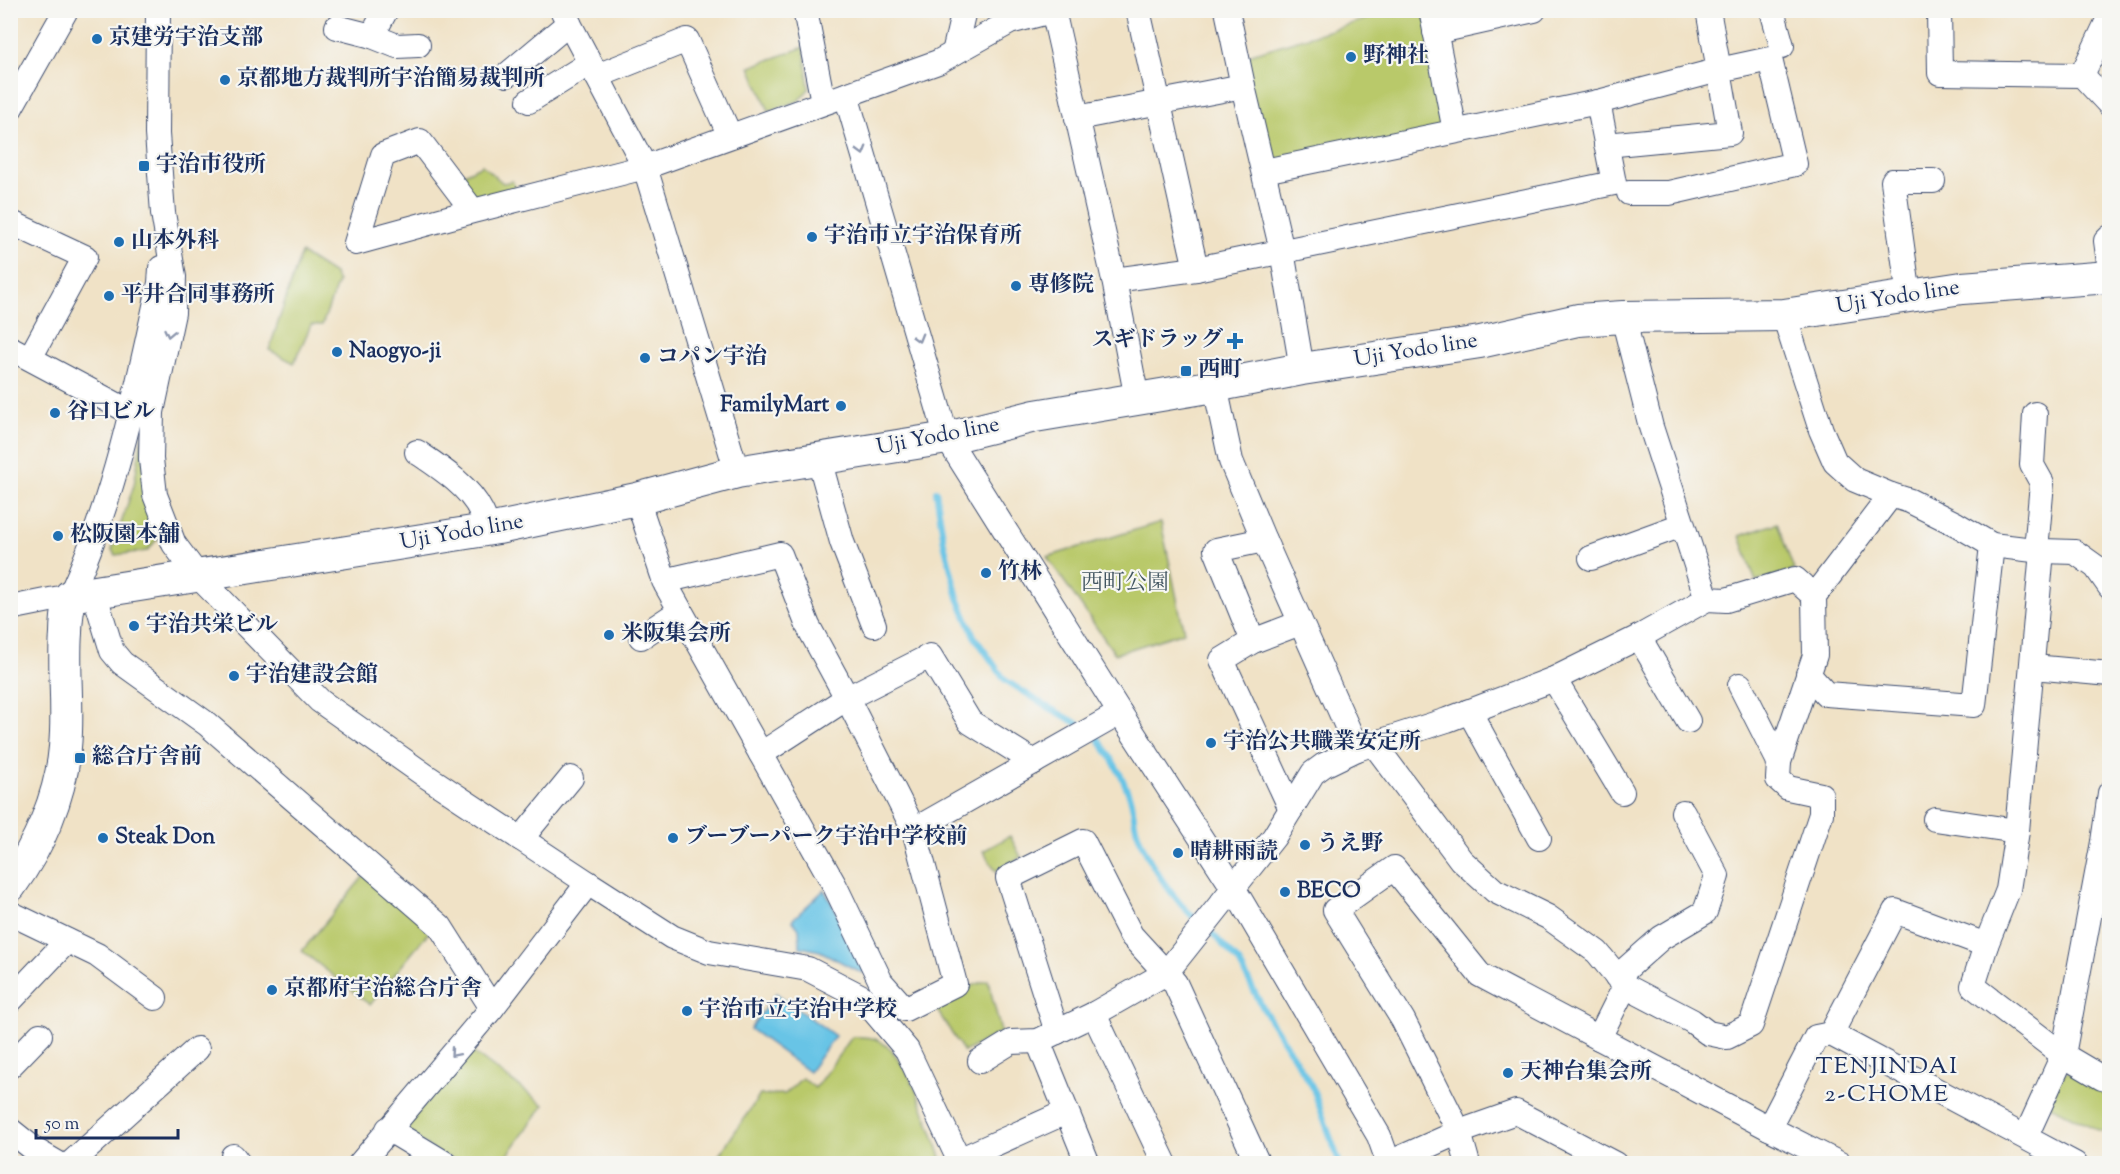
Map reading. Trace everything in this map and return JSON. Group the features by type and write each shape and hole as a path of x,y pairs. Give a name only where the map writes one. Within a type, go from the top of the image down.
{"main road":[{"name":"Uji Yodo line","path":"82,594 488,529 637,499 737,472 947,438 1035,416 1302,369 1480,342 1578,320 1623,317 1784,315 1985,286 2109,277"},
{"path":"10,886 24,866 42,831 53,803 62,769 67,718 66,634 82,594"}],"street":[{"path":"10,109 66,10"},
{"path":"158,10 157,134 163,213 174,278 174,312 152,412 151,459 155,495 174,544 198,576 320,700 426,776 672,938 709,952 808,969 862,997 907,1050 972,1159 1066,1112"},
{"path":"372,36 386,10"},
{"path":"805,10 823,102"},
{"path":"954,53 964,10"},
{"path":"1138,10 1196,269"},
{"path":"1227,10 1282,251 1302,369"},
{"path":"1455,131 1433,21 1534,10"},
{"path":"1606,145 1730,133 1707,10"},
{"path":"1772,10 1782,46"},
{"path":"1940,10 1940,73 2082,75 2109,105"},
{"path":"473,211 420,141 383,155 356,243 645,167 938,62 1011,22 1054,11 1114,280 1137,399"},
{"path":"2082,75 2109,16"},
{"path":"507,75 566,17 645,167 737,472"},
{"path":"337,27 372,36 398,46 418,45"},
{"path":"529,101 593,70 687,40 730,136"},
{"path":"1264,171 1599,102 1770,59 1794,164 1669,193 1629,193"},
{"path":"1077,118 1243,86"},
{"path":"846,95 947,438 1234,889 1379,1136 1389,1163 1459,1132 1516,1112 1615,1164"},
{"path":"1114,280 1196,269 1614,183 1599,102"},
{"path":"1909,297 1893,181 1933,181"},
{"path":"163,213 160,283 132,413 95,537 82,594 112,651 122,663 207,724 440,926 492,1008"},
{"path":"10,222 85,258 20,355 132,413"},
{"path":"2109,237 2106,242 2109,270"},
{"path":"1784,315 1821,430 1834,462 1855,480 1910,501 1992,545 2075,552 2096,567 2109,587"},
{"path":"1623,317 1651,427 1707,599"},
{"path":"1215,386 1232,461 1264,540 1300,623 1366,747 1461,860 1495,891 1548,917 1597,952 1621,981 1692,1021 1708,1033 1727,1037 1751,1024 1821,814 1821,795 1788,788 1778,779 1779,762 1815,655 1814,596 1891,495"},
{"path":"2035,414 2032,465 2042,483 2032,667 2018,831 2008,890 1986,945 1973,986 2063,1055 2109,1080"},
{"path":"417,452 467,492 481,509 488,529"},
{"path":"819,459 842,542 874,625"},
{"path":"637,499 664,581 835,886 881,982 906,1009 955,984 914,830 848,698 808,626 780,554 664,581"},
{"path":"1591,558 1682,525"},
{"path":"1252,641 1216,550 1264,540"},
{"path":"1808,674 1826,694 1974,705 1992,545"},
{"path":"980,1061 1011,1042 1048,1036 1094,1014 1166,973 1274,837 1313,773 1324,765 1366,747 1554,679 1639,637 1707,599 1726,600 1795,579 1814,596"},
{"path":"10,608 82,594"},
{"path":"640,637 680,611"},
{"path":"1291,809 1222,660 1252,641 1300,623"},
{"path":"1639,637 1688,721"},
{"path":"761,754 848,698 930,656 970,722 1034,762"},
{"path":"2032,667 2109,674"},
{"path":"1554,679 1622,792"},
{"path":"1740,685 1779,762"},
{"path":"1469,711 1539,838"},
{"path":"914,830 1120,713"},
{"path":"521,839 571,778"},
{"path":"2026,1136 2063,1055 2106,842 2109,793"},
{"path":"1599,1038 1621,981 1661,938 1706,912 1717,876 1683,812"},
{"path":"1935,819 2018,831"},
{"path":"1088,1164 1066,1112 1008,878 1083,842 1131,935 1175,983 1258,1164"},
{"path":"1468,1164 1459,1132 1403,1020 1335,910 1394,868 1480,975 1840,1164"},
{"path":"360,1164 492,1008 588,884"},
{"path":"1832,1034 1895,911 1986,945"},
{"path":"10,914 97,955 155,998"},
{"path":"10,1001 67,941"},
{"path":"1094,1014 1165,1164"},
{"path":"1769,1128 1816,1037 1832,1034 2075,1164"},
{"path":"10,1066 40,1035"},
{"path":"70,1164 197,1049"},
{"path":"388,1129 446,1164"},
{"path":"10,1130 35,1150 59,1164"},
{"path":"1566,1137 1574,1164"}],"green space":[{"path":"1393,11 1431,11 1455,131 1264,171 1238,58"},
{"path":"804,47 809,89 798,101 769,111 750,67"},
{"path":"482,165 503,183 512,181 519,194 484,205 458,177"},
{"path":"301,253 334,274 338,282 322,325 311,325 294,363 269,350"},
{"path":"142,436 147,508 159,537 147,551 115,555 112,550 134,485"},
{"name":"西町公園","path":"1161,522 1184,632 1115,654 1047,557"},
{"path":"1777,523 1794,570 1756,582 1740,536"},
{"path":"1010,836 1021,857 996,871 983,851"},
{"path":"367,872 433,927 370,1005 302,951"},
{"path":"988,980 1001,1032 964,1052 931,1001"},
{"path":"852,1037 875,1039 887,1046 898,1059 917,1093 943,1163 713,1164 760,1095 785,1094 802,1078 815,1088"},
{"path":"467,1048 544,1105 502,1163 466,1163 441,1155 404,1130"},
{"path":"2073,1071 2109,1087 2109,1130 2100,1131 2049,1105 2063,1073"}],"water":[{"path":"824,890 869,967 862,973 820,951 800,947 799,929 792,920"},
{"path":"776,993 835,1036 809,1072 750,1029"}],"waterway":[{"path":"936,491 944,543 958,598 974,636 1005,680 1084,727"},
{"path":"1095,734 1126,787 1137,831 1154,868 1180,903 1199,922"},
{"path":"1207,928 1239,962 1264,1010 1312,1086 1340,1164"}],"place":[{"name":"京建労宇治支部","path":"97,39"},
{"name":"野神社","path":"1351,57"},
{"name":"京都地方裁判所宇治簡易裁判所","path":"225,80"},
{"name":"宇治市役所","path":"144,166"},
{"name":"宇治市立宇治保育所","path":"812,237"},
{"name":"山本外科","path":"119,242"},
{"name":"専修院","path":"1016,286"},
{"name":"平井合同事務所","path":"109,296"},
{"name":"スギドラッグ","path":"1235,341"},
{"name":"Naogyo-ji","path":"337,352"},
{"name":"コパン宇治","path":"645,358"},
{"name":"西町","path":"1186,371"},
{"name":"FamilyMart","path":"841,406"},
{"name":"谷口ビル","path":"55,413"},
{"name":"松阪園本舗","path":"58,536"},
{"name":"竹林","path":"986,573"},
{"name":"宇治共栄ビル","path":"134,626"},
{"name":"米阪集会所","path":"609,635"},
{"name":"宇治建設会館","path":"234,676"},
{"name":"宇治公共職業安定所","path":"1211,743"},
{"name":"総合庁舎前","path":"80,758"},
{"name":"Steak Don","path":"103,838"},
{"name":"ブーブーパーク宇治中学校前","path":"673,838"},
{"name":"うえ野","path":"1305,845"},
{"name":"晴耕雨読","path":"1178,853"},
{"name":"BECO","path":"1285,892"},
{"name":"京都府宇治総合庁舎","path":"272,990"},
{"name":"宇治市立宇治中学校","path":"687,1011"},
{"name":"天神台集会所","path":"1508,1073"}],"district":[{"name":"TENJINDAI 2-CHOME","path":"1887,1081"}]}
